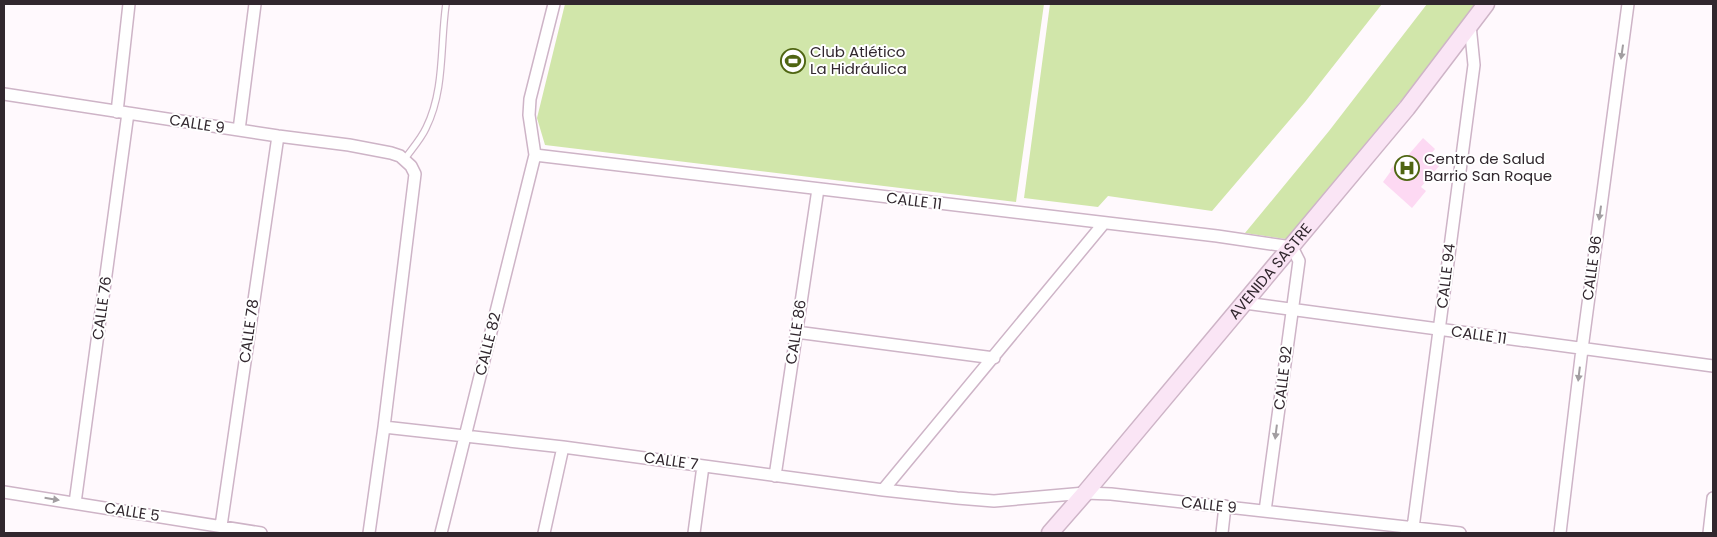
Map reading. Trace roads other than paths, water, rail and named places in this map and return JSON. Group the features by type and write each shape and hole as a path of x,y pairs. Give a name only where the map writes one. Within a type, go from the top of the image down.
{"street":[{"name":"CALLE 76","path":"75,503 122,112 129,4"},
{"path":"239,130 255,4"},
{"path":"535,155 529,115 530,99 554,4"},
{"name":"AVENIDA SASTRE","path":"1050,533 1408,108 1486,4"},
{"name":"CALLE 96","path":"1560,533 1582,348 1628,4"},
{"name":"CALLE 94","path":"1420,530 1440,330 1474,65 1470,25"},
{"name":"CALLE 9","path":"4,94 349,145 391,153 400,156 404,160"},
{"name":"CALLE 78","path":"221,526 278,136"},
{"name":"CALLE 11","path":"535,155 1217,236 1292,247"},
{"name":"CALLE 82","path":"441,533 535,155"},
{"path":"369,533 384,427 414,174 411,166 404,160"},
{"name":"CALLE 86","path":"775,476 818,189"},
{"path":"883,490 1104,223"},
{"name":"CALLE 92","path":"1266,511 1299,261 1292,247"},
{"name":"CALLE 11","path":"1245,303 1713,366"},
{"path":"796,332 994,358"},
{"name":"CALLE 7","path":"384,427 563,447 883,490 957,498"},
{"path":"544,533 563,447"},
{"path":"694,533 704,466"},
{"name":"CALLE 5","path":"4,492 261,533"},
{"name":"CALLE 9","path":"957,498 994,500 1085,493 1112,494 1460,533"},
{"path":"1709,533 1713,498"},
{"path":"1222,533 1225,506"}],"lane":[{"path":"404,160 426,129 440,88 446,4"}],"place":[{"name":"Club Atlético La Hidráulica","path":"793,61"},
{"name":"Centro de Salud Barrio San Roque","path":"1407,168"}]}
